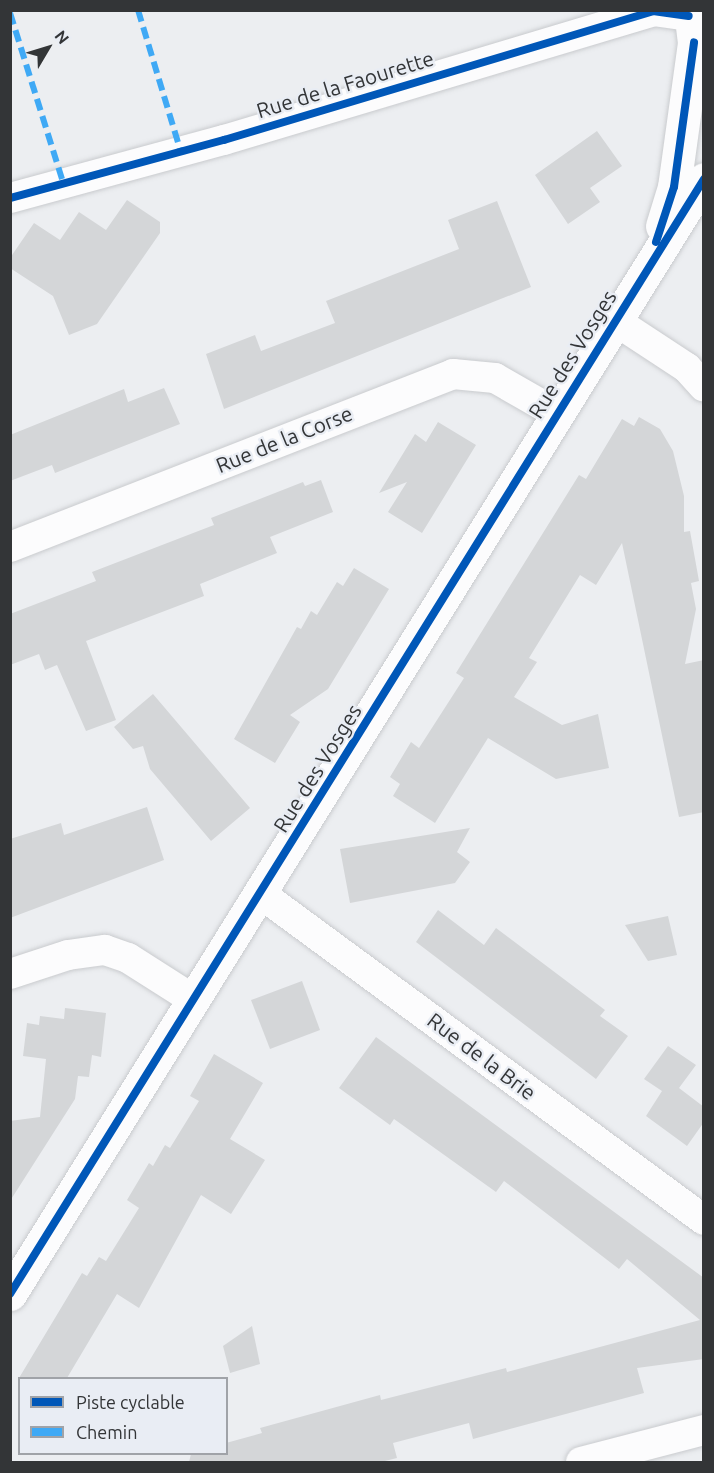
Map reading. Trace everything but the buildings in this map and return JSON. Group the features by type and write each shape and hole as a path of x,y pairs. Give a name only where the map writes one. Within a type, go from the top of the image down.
{"street":[{"name":"Rue de la Faourette","path":"10,198 224,140 653,10 694,31"},
{"name":"Rue des Vosges","path":"651,259 674,187 694,31"},
{"name":"Rue des Vosges","path":"10,1294 261,894 651,259 704,179"},
{"path":"614,320 687,368 704,387"},
{"name":"Rue de la Corse","path":"10,547 453,374 495,378 556,413"},
{"name":"Rue de la Brie","path":"261,894 704,1220"},
{"path":"10,974 68,955 105,950 128,958 195,999"},
{"path":"581,1462 704,1430"}],"marked path":[{"path":"138,10 181,152"},
{"path":"10,13 63,182"}],"cycle path":[{"path":"10,198 224,140 653,11 689,16"},
{"path":"656,242 674,187 694,42"},
{"path":"10,1294 704,179"}]}
